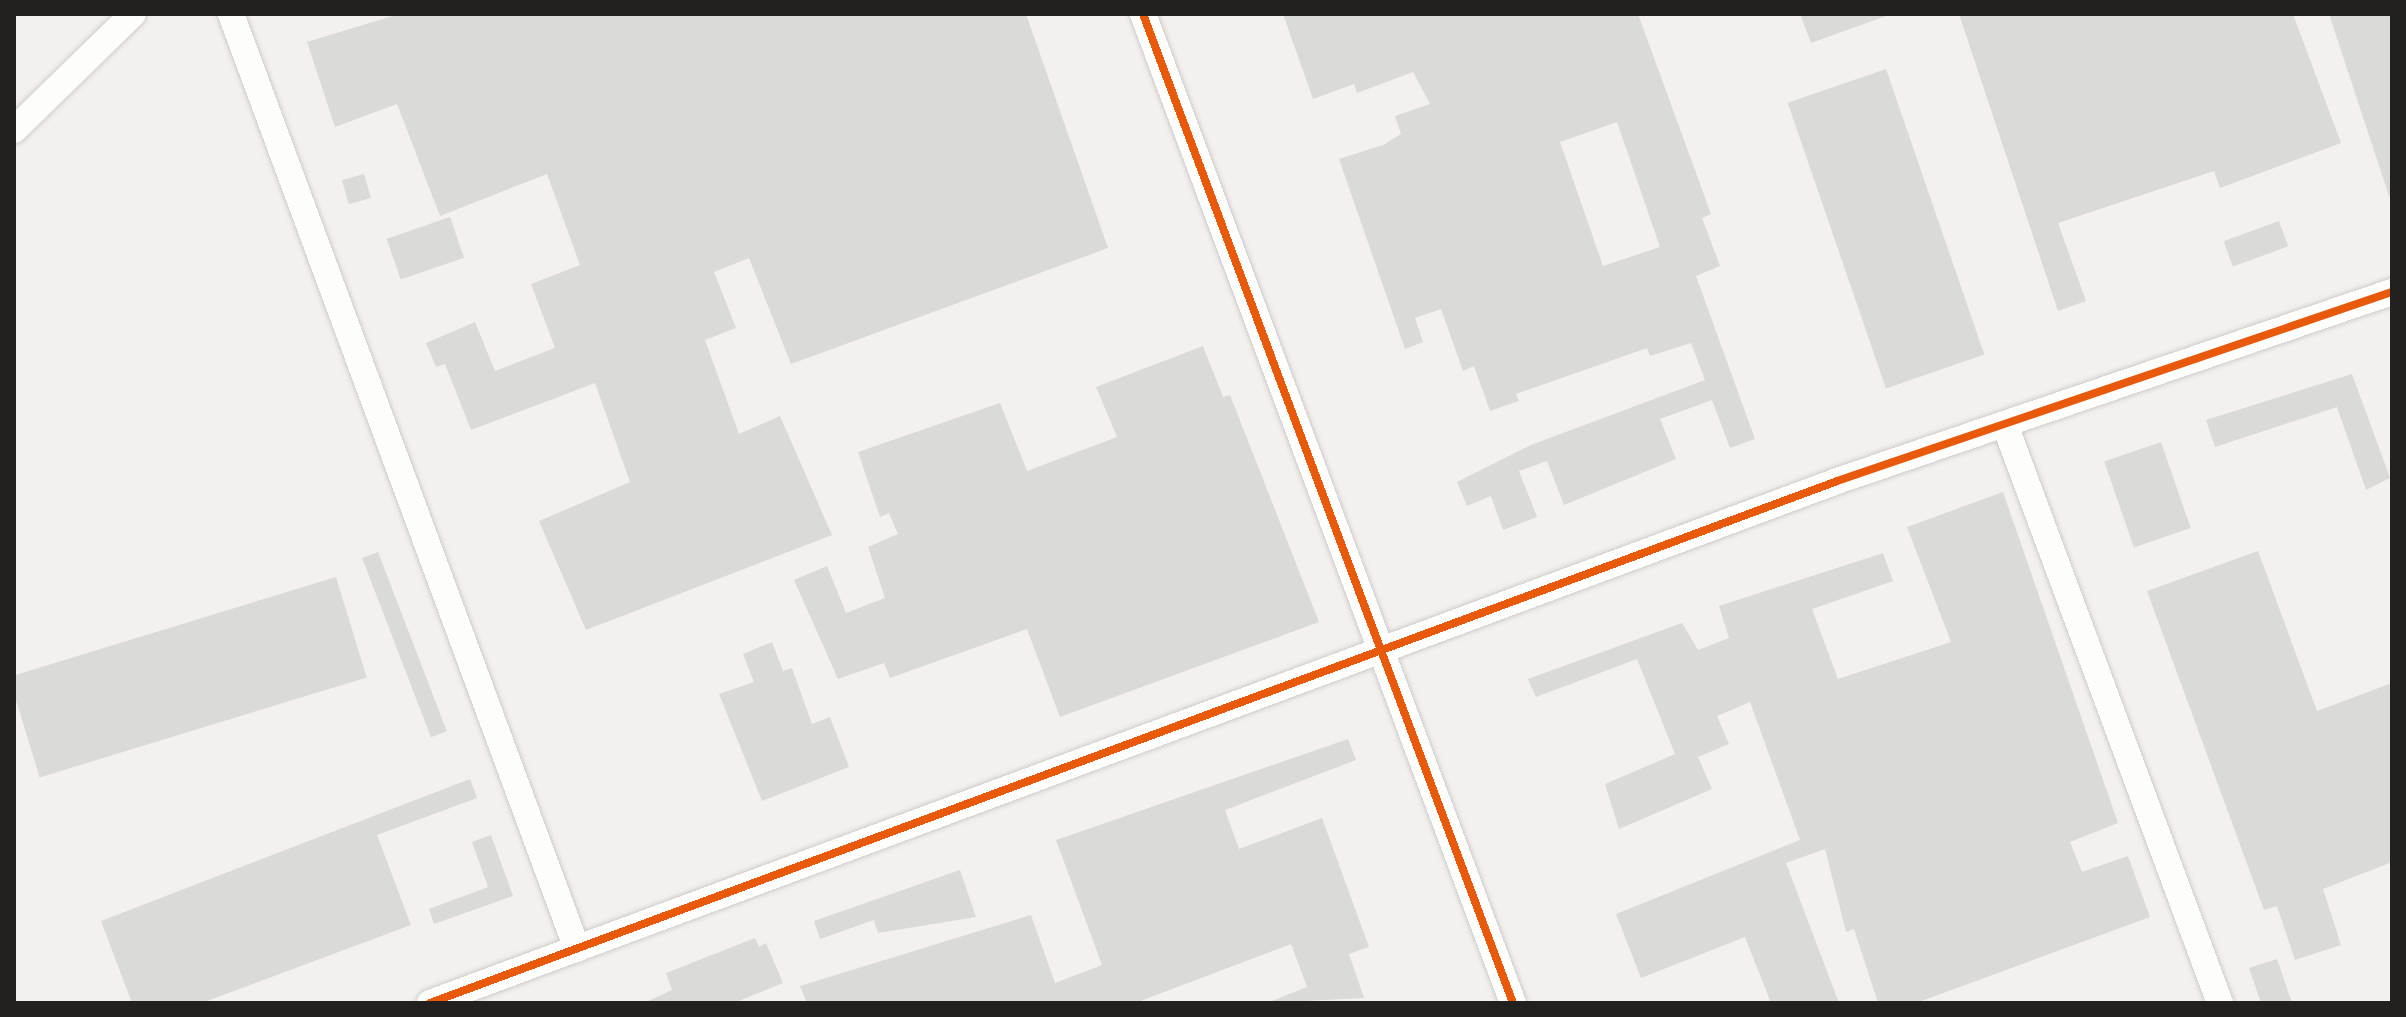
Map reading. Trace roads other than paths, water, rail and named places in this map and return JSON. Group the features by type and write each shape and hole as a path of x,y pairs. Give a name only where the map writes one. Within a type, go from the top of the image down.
{"street":[{"path":"14,130 133,14"},
{"path":"231,14 577,949"},
{"path":"1143,14 1293,399 1380,653 1513,1003"},
{"path":"430,1003 2005,425 2392,292"},
{"path":"2005,425 2220,1003"}]}
